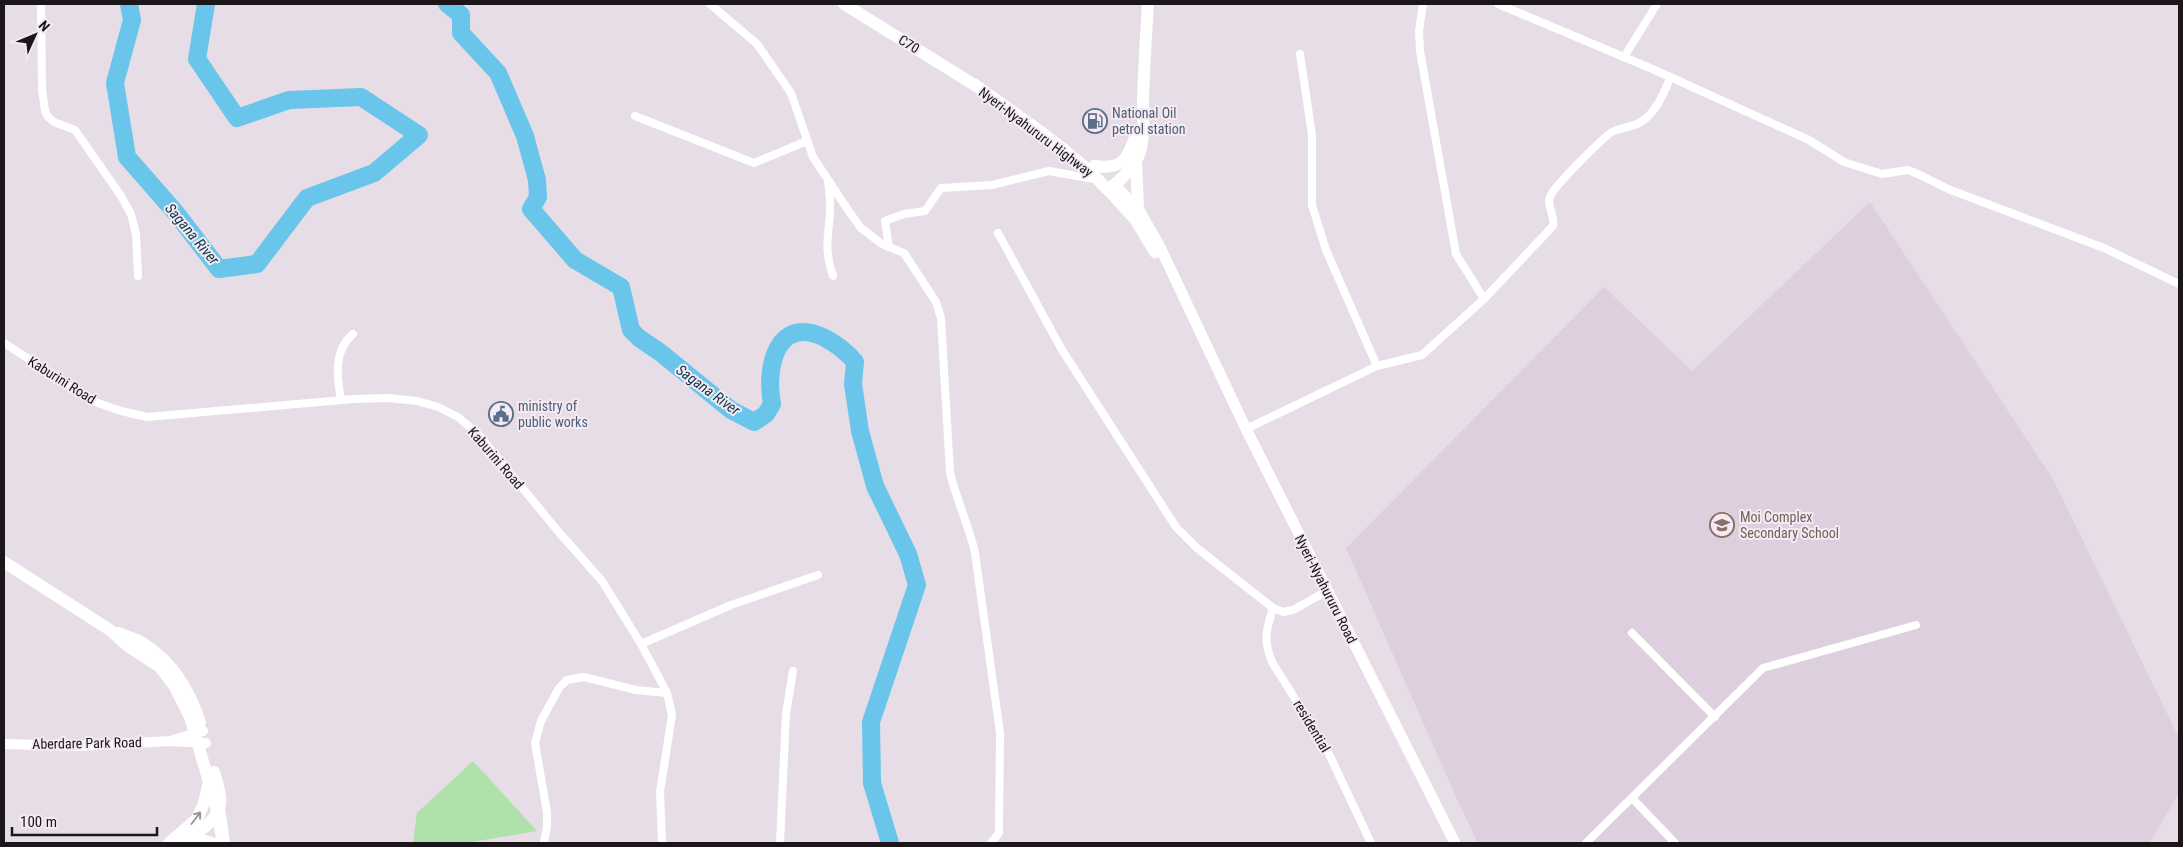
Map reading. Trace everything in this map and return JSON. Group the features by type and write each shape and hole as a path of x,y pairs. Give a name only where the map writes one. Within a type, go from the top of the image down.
{"highway":[{"name":"C70","path":"844,4 974,84"},
{"path":"1111,188 1131,161 1144,125 1143,100 1148,4"},
{"name":"Nyeri-Nyahururu Highway","path":"974,84 1037,120 1094,166 1111,188"},
{"name":"Nyeri-Nyahururu Highway","path":"974,84 1046,136 1111,188"},
{"path":"1094,166 1110,167 1131,161"},
{"path":"1131,161 1138,208"},
{"path":"4,562 110,630 128,646 160,667 169,677 200,737 218,808 204,828 192,837 178,843"},
{"path":"169,843 197,819 204,803 209,782 200,737"},
{"path":"192,837 212,843"}],"main road":[{"name":"Nyeri-Nyahururu Road","path":"1111,188 1138,208 1160,247 1246,429 1455,843"},
{"name":"Nyeri-Nyahururu Road","path":"1111,188 1139,226 1200,333"}],"street":[{"path":"41,4 42,89 45,111 48,118 54,122 75,130 121,196 131,214 136,234 138,276"},
{"path":"710,4 757,44 791,93 813,157 861,228 889,247 904,253 936,302 941,318 950,473 956,497 970,528 976,553 1000,733 999,833 991,843"},
{"path":"1423,4 1419,31 1420,51 1456,254 1484,299"},
{"path":"1498,4 1624,57 1809,140 1844,162 1882,174 1908,170 1948,189 2104,248 2179,284"},
{"path":"1624,57 1657,4"},
{"path":"1300,54 1312,136 1312,205 1318,230 1377,366"},
{"path":"1246,429 1377,366 1422,356 1484,299 1552,226 1554,220 1549,199 1556,188 1604,137 1619,129 1643,122 1660,99 1670,78"},
{"path":"635,116 754,163 808,141"},
{"path":"889,247 885,221 904,214 924,211 941,188 992,185 1049,171 1098,179"},
{"path":"828,179 831,211 826,258 833,276"},
{"path":"998,233 1062,350 1176,526 1197,548 1273,608 1283,612 1293,610 1327,592"},
{"path":"342,400 338,383 338,353 346,340 353,334"},
{"name":"Kaburini Road","path":"4,343 95,402 147,417 342,400 388,398 417,401 438,407 458,417 478,434 557,530 602,581 641,644 667,693 672,715 660,792 662,843"},
{"path":"641,644 731,605 818,575"},
{"name":"residential","path":"1273,608 1265,634 1266,646 1272,662 1328,752 1371,843"},
{"path":"1586,843 1715,717 1762,668 1916,625"},
{"path":"1632,633 1715,717"},
{"path":"780,843 786,714 793,671"},
{"path":"544,843 547,812 535,743 541,721 559,688 567,680 584,677 636,690 667,693"},
{"name":"Aberdare Park Road","path":"4,744 79,746 170,741 200,737"},
{"path":"209,782 218,808 226,843"},
{"path":"1632,798 1675,843"},
{"path":"218,808 221,843"}],"shaded area":[{"name":"Moi Complex Secondary School","path":"1870,202 2053,479 2179,738 2179,793 2149,843 1478,843 1346,548 1604,287 1692,371"}],"green space":[{"path":"473,761 537,831 466,843 413,843 417,813"}],"waterway":[{"name":"Sagana River","path":"129,4 132,20 115,83 127,157 176,213 219,269 257,264 307,198 374,173 419,135 361,97 289,100 237,118 197,59 206,4"},
{"name":"Sagana River","path":"447,4 461,15 461,33 498,73 525,136 537,180 538,197 531,209 575,260 621,287 631,330 639,338 661,353 731,410 754,422 766,414 772,404 770,390 771,375 773,361 778,348 785,339 795,333 809,332 825,338 845,351 855,362 853,384 860,431 875,486 908,554 917,585 871,722 872,783 890,843"}],"place":[{"name":"National Oil petrol station","path":"1095,121"},
{"name":"ministry of public works","path":"501,414"},
{"name":"Moi Complex Secondary School","path":"1722,525"}]}
